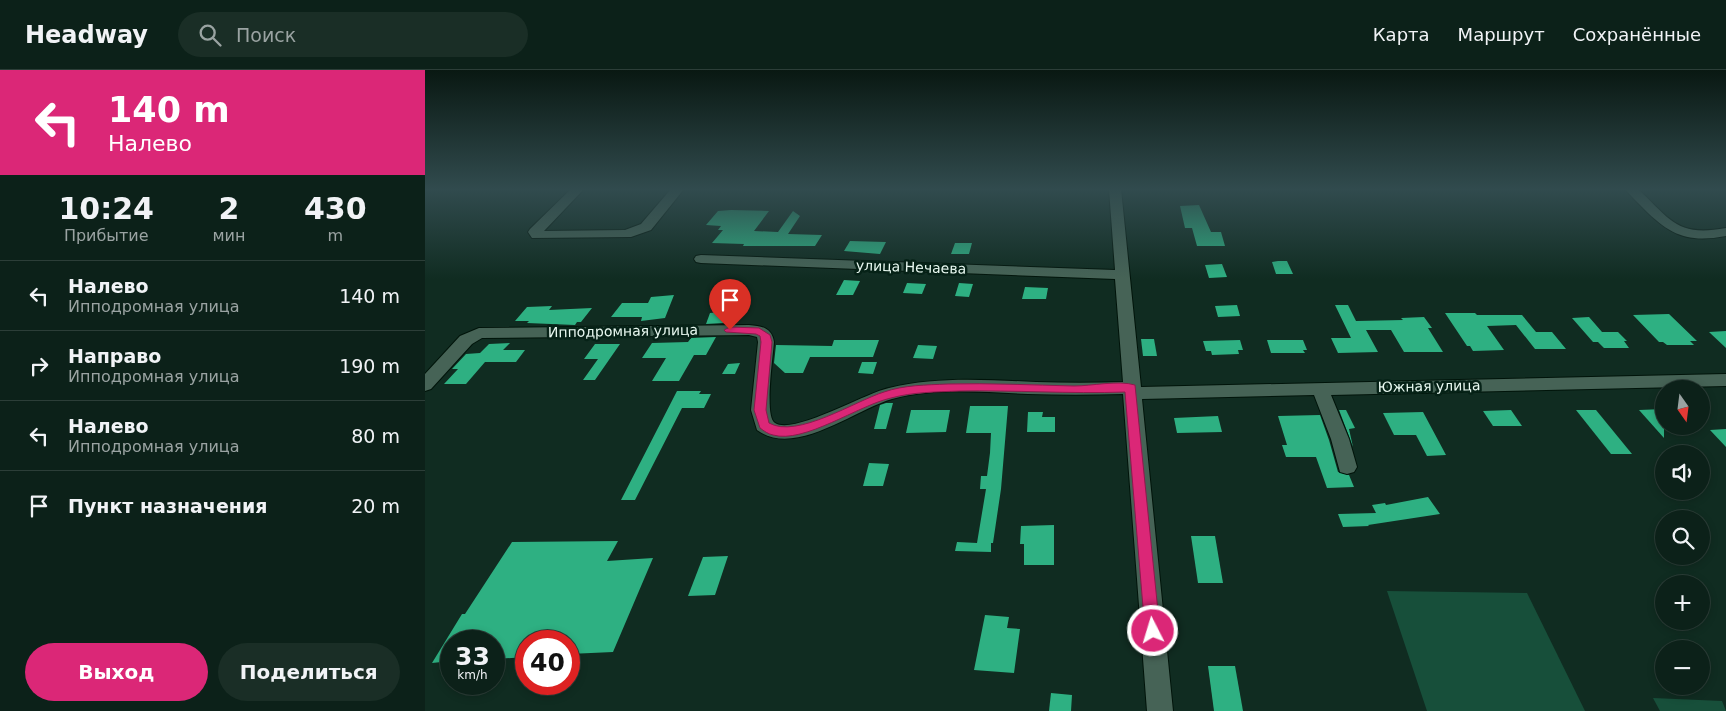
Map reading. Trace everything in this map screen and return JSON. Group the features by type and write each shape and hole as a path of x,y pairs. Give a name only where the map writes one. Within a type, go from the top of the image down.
{"street":[{"path":"548,219 535,232 537,234 547,236 626,234 646,227 653,219"},
{"path":"1117,219 1160,711"},
{"path":"1660,219 1683,233 1704,237 1726,232"},
{"name":"улица Нечаева","path":"701,259 1121,275"},
{"name":"Ипподромная улица","path":"425,385 466,340 479,333 749,330 759,331 765,335 760,410 764,425 775,432 792,431 817,425 872,400 890,394 920,389 995,386 1075,390 1131,390"},
{"name":"Южная улица","path":"1131,390 1320,389 1724,382"},
{"path":"1320,389 1340,440 1347,467"}],"green space":[{"path":"1387,591 1527,593 1585,711 1427,711"},
{"path":"1653,698 1722,701 1726,711 1660,711"}],"building":[{"path":"711,219 763,219 754,231 778,232 787,219 798,219 788,234 822,235 815,246 743,246 744,244 712,243 723,230 718,230 721,226 706,225"},
{"path":"1183,219 1205,219 1211,232 1221,232 1225,246 1197,246 1192,228 1185,228"},
{"path":"850,241 886,242 880,254 844,251"},
{"path":"955,243 972,243 969,254 951,254"},
{"path":"1287,261 1293,274 1276,274 1272,262"},
{"path":"1222,264 1227,277 1209,278 1205,265"},
{"path":"844,280 860,281 853,295 836,295"},
{"path":"907,283 926,284 922,294 903,293"},
{"path":"959,283 973,284 969,297 955,296"},
{"path":"1025,287 1048,288 1046,299 1022,299"},
{"path":"674,295 665,318 641,321 642,317 611,317 622,303 648,303 651,297"},
{"path":"1237,305 1240,316 1218,317 1215,306"},
{"path":"1335,305 1348,305 1356,321 1403,320 1401,318 1424,317 1432,328 1428,328 1443,352 1404,352 1391,330 1366,330 1378,352 1338,353 1331,338 1351,338"},
{"path":"552,306 549,310 592,308 581,322 577,322 575,325 515,321 527,307"},
{"path":"730,311 723,323 706,324 710,313"},
{"path":"1445,313 1522,315 1536,332 1552,332 1566,349 1535,349 1516,325 1487,326 1504,350 1473,351 1470,346 1467,346"},
{"path":"1669,314 1697,341 1690,341 1694,345 1667,345 1659,342 1633,315"},
{"path":"1589,317 1602,332 1618,332 1627,341 1624,341 1629,348 1604,348 1598,342 1593,342 1572,318"},
{"path":"1726,331 1726,348 1709,332"},
{"path":"716,337 706,355 694,355 679,381 652,381 666,358 642,358 652,343 688,342 691,338"},
{"path":"1141,339 1154,339 1157,356 1143,356"},
{"path":"834,340 879,340 873,357 810,357 803,373 785,373 774,363 776,345 832,346"},
{"path":"1240,340 1243,350 1238,350 1239,354 1212,355 1211,351 1206,351 1203,341"},
{"path":"1267,340 1303,340 1307,350 1303,350 1305,353 1271,353"},
{"path":"510,343 503,350 525,350 516,362 485,362 466,384 444,384 458,369 452,369 466,354 480,353 489,344"},
{"path":"595,344 620,344 595,380 583,380 598,359 584,359"},
{"path":"918,345 937,346 933,359 913,358"},
{"path":"862,362 877,362 873,374 858,373"},
{"path":"740,363 735,374 722,374 728,364"},
{"path":"677,391 701,391 699,394 711,394 704,408 682,408 635,500 621,500"},
{"path":"893,403 886,429 874,429 880,405"},
{"path":"970,406 1008,406 1001,489 991,552 955,551 957,542 977,543 986,489 980,489 981,476 987,476 990,453 991,433 966,433"},
{"path":"1655,409 1655,428 1639,410"},
{"path":"911,410 950,410 946,432 906,433"},
{"path":"1339,410 1346,410 1355,428 1349,429 1353,447"},
{"path":"1511,410 1522,426 1493,426 1483,411"},
{"path":"1576,410 1596,410 1632,454 1611,454"},
{"path":"1028,412 1043,412 1042,417 1055,417 1055,432 1027,432"},
{"path":"1423,412 1446,455 1427,456 1416,435 1394,435 1383,413"},
{"path":"1320,415 1338,472 1349,475 1354,487 1327,488 1316,457 1286,457 1282,445 1287,445 1278,416"},
{"path":"1218,416 1222,432 1177,433 1174,418"},
{"path":"1726,429 1726,447 1710,430"},
{"path":"869,463 889,464 883,486 863,486"},
{"path":"1428,497 1440,514 1369,526 1343,527 1338,514 1376,513 1372,505 1385,503 1386,505"},
{"path":"1054,525 1054,565 1024,565 1024,544 1020,544 1021,526"},
{"path":"1191,536 1215,536 1223,583 1198,583"},
{"path":"618,541 607,561 653,558 613,652 580,654 580,630 515,630 515,658 505,658 505,630 452,630 462,614 465,614 512,542"},
{"path":"728,556 715,595 688,596 703,557"},
{"path":"985,615 1009,617 1007,628 1020,629 1014,673 974,670"},
{"path":"440,650 440,662 432,663"},
{"path":"1208,666 1235,666 1243,711 1214,711"},
{"path":"1051,693 1072,695 1071,711 1049,711"}],"route":[{"path":"730,330 759,331 765,335 760,410 764,425 775,432 792,431 817,425 872,400 890,394 920,389 995,386 1075,390 1131,388 1153,631"}]}
